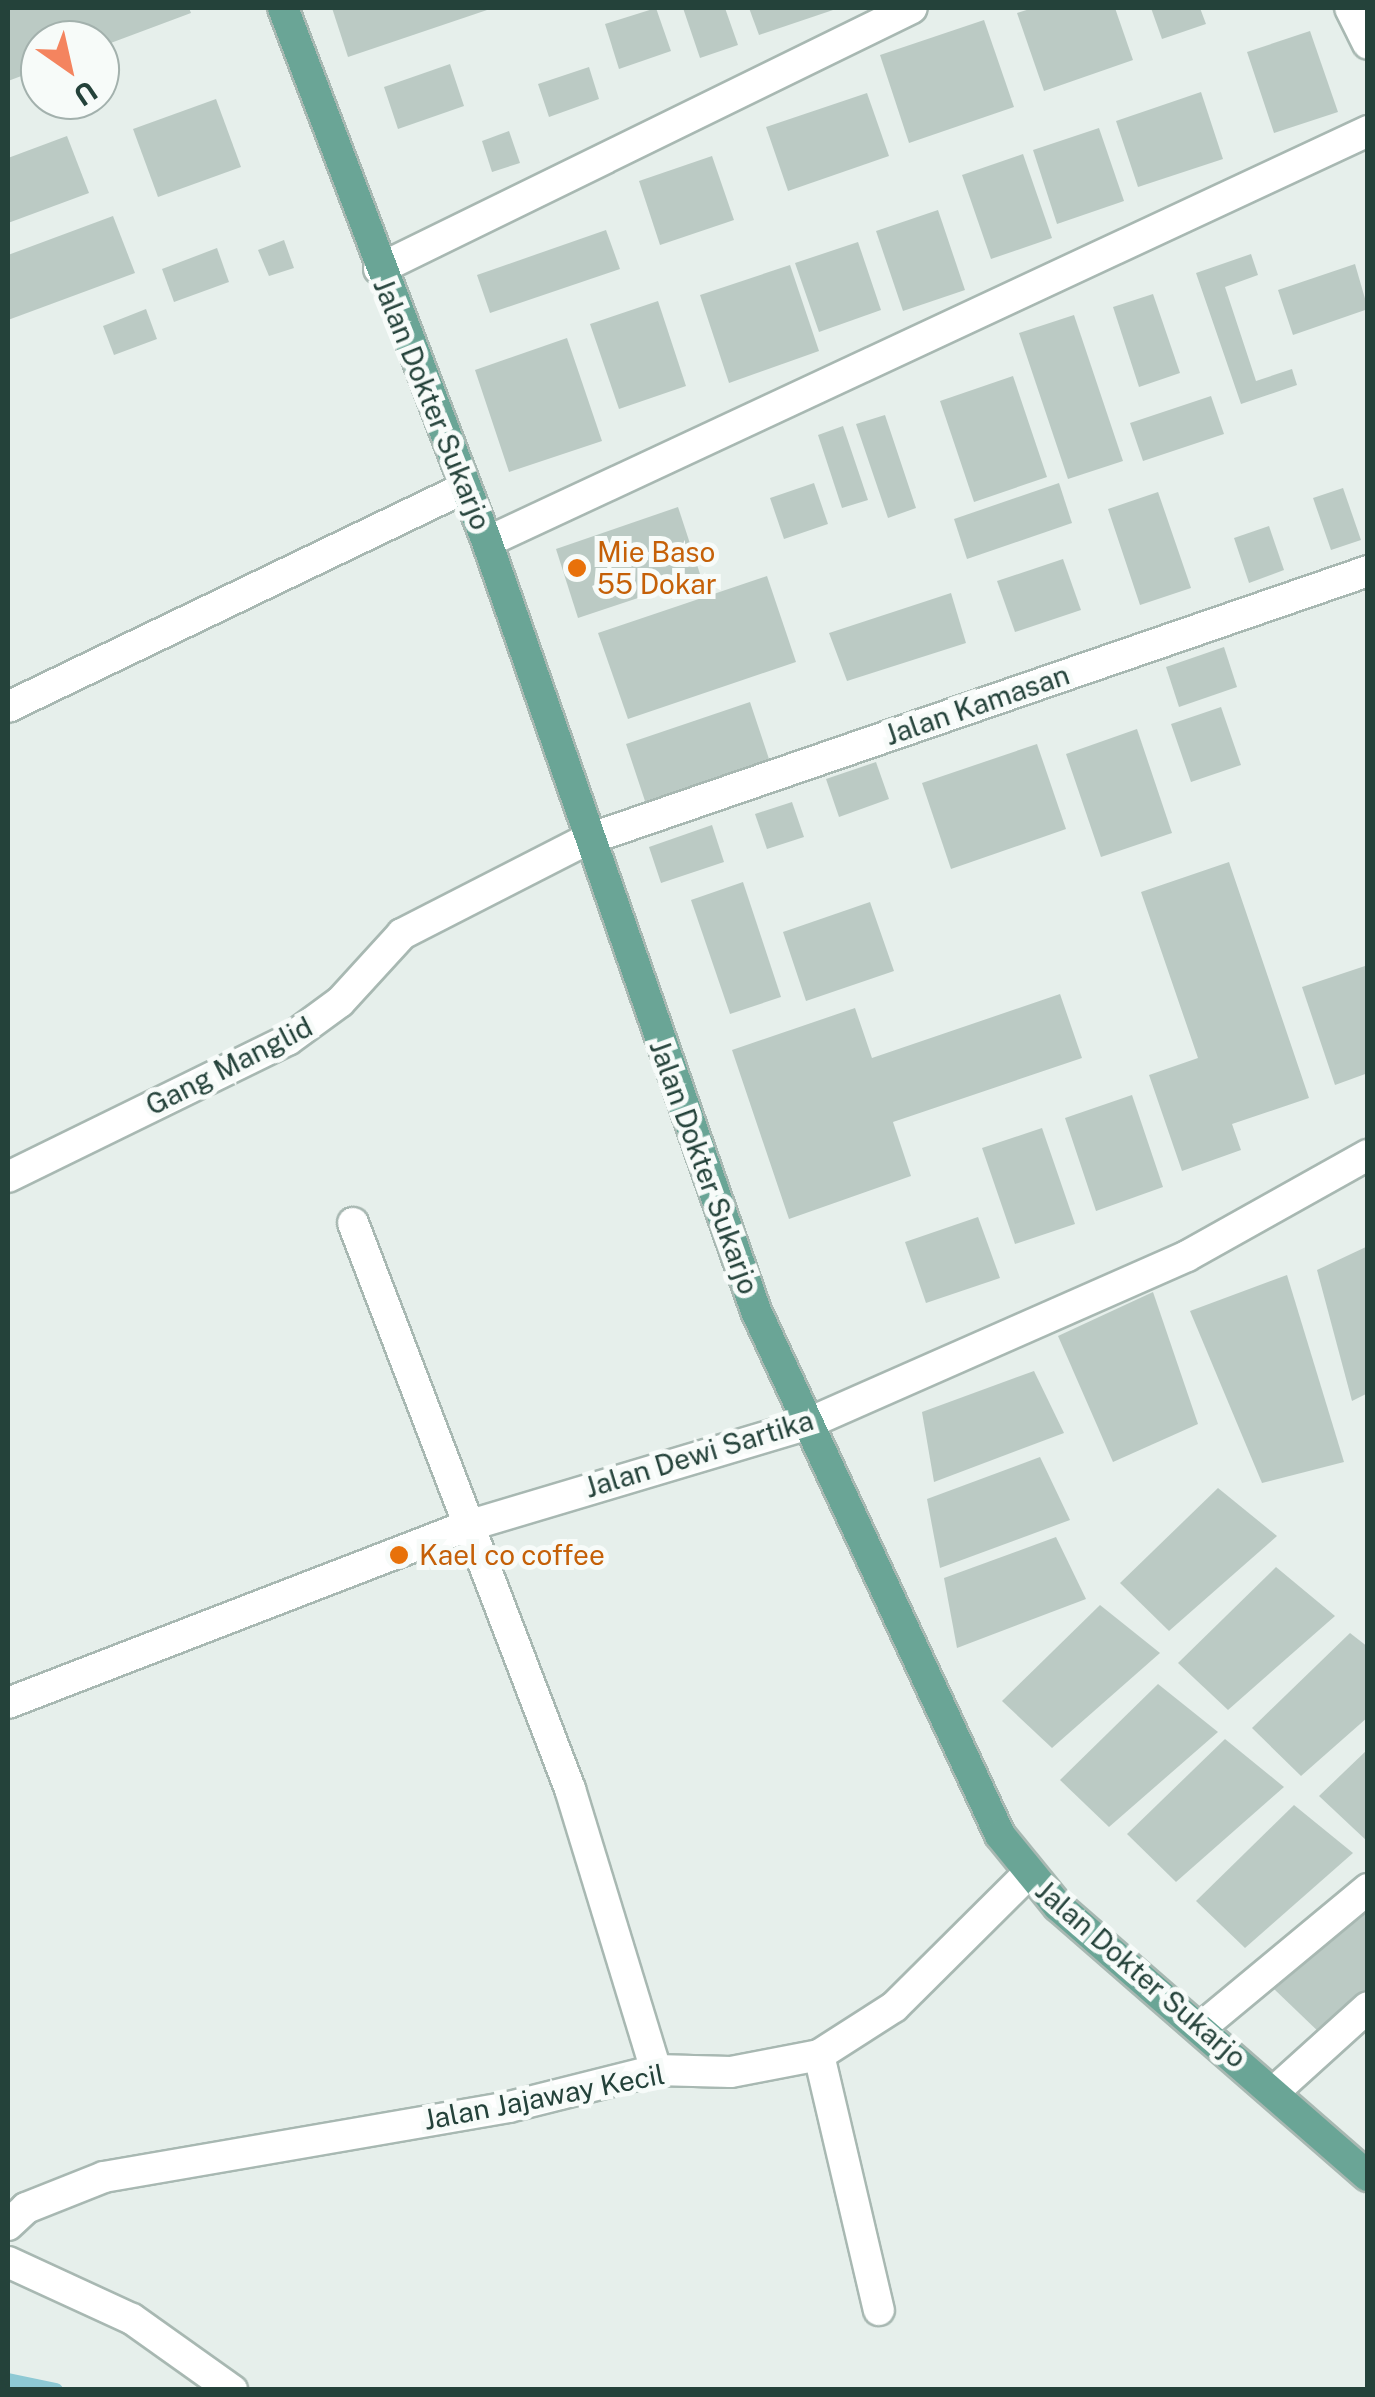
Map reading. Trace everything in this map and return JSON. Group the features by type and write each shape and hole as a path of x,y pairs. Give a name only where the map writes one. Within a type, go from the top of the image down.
{"main road":[{"name":"Jalan Dokter Sukarjo","path":"283,8 462,490 487,542 586,840 802,1426 1027,1875 1204,2025 1368,2176"}],"street":[{"path":"378,269 912,8"},
{"path":"1350,8 1368,44"},
{"path":"487,542 1368,131"},
{"path":"8,706 462,490"},
{"name":"Jalan Kamasan","path":"586,840 1368,571"},
{"name":"Gang Manglid","path":"8,1177 288,1040 340,1002 402,934 586,840"},
{"name":"Jalan Dewi Sartika","path":"8,1702 467,1526 802,1426 1188,1256 1368,1155"},
{"path":"354,1223 570,1788 656,2070"},
{"name":"Jalan Jajaway Kecil","path":"8,2225 26,2208 104,2177 510,2107 656,2070 731,2072 819,2055 894,2008 1027,1875"},
{"path":"1204,2025 1368,1889"},
{"path":"1275,2091 1368,2008"},
{"path":"819,2055 879,2310"},
{"path":"8,2262 132,2319 232,2390"}],"building":[{"path":"8,8 189,8 191,13 120,40 120,20 20,20 20,76 8,81"},
{"path":"332,8 493,8 348,57"},
{"path":"656,8 671,51 619,69 605,24"},
{"path":"683,8 725,8 738,45 700,58"},
{"path":"749,8 839,8 759,35"},
{"path":"1033,8 1115,8 1133,60 1044,91 1017,13"},
{"path":"1151,8 1200,8 1206,24 1162,39"},
{"path":"984,20 1014,107 909,143 880,55"},
{"path":"1310,31 1338,112 1274,133 1247,52"},
{"path":"450,64 464,106 398,129 384,87"},
{"path":"589,67 599,99 549,117 538,84"},
{"path":"1201,92 1223,159 1138,187 1116,121"},
{"path":"867,93 889,156 788,191 766,127"},
{"path":"216,99 241,167 158,197 133,129"},
{"path":"1099,128 1124,201 1057,224 1033,150"},
{"path":"509,131 520,163 492,172 482,141"},
{"path":"67,136 89,193 8,223 8,158"},
{"path":"1023,154 1052,238 991,259 962,175"},
{"path":"712,156 734,220 660,245 639,181"},
{"path":"938,210 965,290 903,311 876,231"},
{"path":"113,216 135,273 8,320 8,255"},
{"path":"606,230 620,269 490,313 477,275"},
{"path":"284,240 294,268 269,276 258,250"},
{"path":"858,242 881,310 819,332 795,263"},
{"path":"217,248 229,282 174,302 162,269"},
{"path":"1251,254 1258,275 1225,287 1256,381 1292,369 1297,385 1241,404 1196,273"},
{"path":"1355,264 1368,309 1293,335 1278,290"},
{"path":"790,265 819,351 729,383 700,295"},
{"path":"1153,294 1180,373 1139,387 1113,307"},
{"path":"658,301 686,386 619,409 590,324"},
{"path":"146,309 157,339 114,355 103,326"},
{"path":"1074,315 1123,461 1068,479 1019,333"},
{"path":"567,338 602,441 509,472 475,370"},
{"path":"1013,376 1047,477 974,502 940,401"},
{"path":"1211,396 1224,434 1143,461 1130,423"},
{"path":"885,415 916,508 888,518 856,424"},
{"path":"843,426 868,500 842,508 818,435"},
{"path":"814,483 828,524 784,539 770,498"},
{"path":"1059,483 1072,523 967,559 954,519"},
{"path":"1343,488 1361,540 1331,550 1313,498"},
{"path":"1158,492 1191,588 1140,605 1108,509"},
{"path":"678,507 701,577 578,618 556,549"},
{"path":"1269,526 1284,570 1249,583 1234,538"},
{"path":"1063,559 1081,610 1015,632 997,581"},
{"path":"767,576 796,662 628,719 598,633"},
{"path":"951,593 966,643 847,681 829,633"},
{"path":"1224,647 1237,687 1179,707 1166,667"},
{"path":"750,702 770,762 646,804 626,744"},
{"path":"1221,707 1241,765 1191,782 1171,724"},
{"path":"1137,729 1172,833 1101,857 1066,754"},
{"path":"1037,744 1066,829 951,869 922,783"},
{"path":"876,762 889,799 839,817 826,779"},
{"path":"792,802 804,837 767,849 755,814"},
{"path":"712,825 724,862 661,883 649,847"},
{"path":"1229,862 1309,1098 1232,1124 1241,1150 1182,1171 1149,1075 1198,1058 1141,892"},
{"path":"743,882 781,997 730,1014 691,900"},
{"path":"870,902 894,971 806,1001 783,932"},
{"path":"1368,965 1368,1073 1335,1085 1302,987"},
{"path":"1060,994 1082,1058 893,1122 911,1176 789,1219 732,1050 855,1008 872,1058"},
{"path":"1132,1095 1163,1187 1096,1211 1065,1118"},
{"path":"1042,1128 1075,1224 1015,1244 982,1148"},
{"path":"978,1217 1000,1278 926,1303 905,1242"},
{"path":"1368,1246 1368,1393 1352,1401 1317,1270"},
{"path":"1287,1275 1344,1462 1262,1483 1190,1311"},
{"path":"1153,1292 1198,1424 1113,1462 1058,1336"},
{"path":"1034,1371 1064,1433 934,1482 922,1412"},
{"path":"1040,1457 1070,1520 940,1568 927,1499"},
{"path":"1218,1488 1277,1536 1169,1631 1120,1583"},
{"path":"1056,1537 1086,1599 957,1648 944,1578"},
{"path":"1276,1567 1335,1616 1228,1710 1178,1663"},
{"path":"1100,1605 1160,1653 1052,1748 1002,1701"},
{"path":"1350,1633 1368,1647 1368,1717 1301,1776 1252,1728"},
{"path":"1158,1684 1218,1732 1109,1827 1060,1780"},
{"path":"1225,1739 1284,1787 1176,1882 1127,1834"},
{"path":"1368,1749 1368,1842 1319,1796"},
{"path":"1294,1805 1353,1853 1245,1948 1196,1901"},
{"path":"1368,1897 1368,1997 1323,2036 1274,1989"}],"waterway":[{"path":"8,2380 56,2390"}],"place":[{"name":"Mie Baso 55 Dokar","path":"577,568"},
{"name":"Kael co coffee","path":"399,1555"}]}
